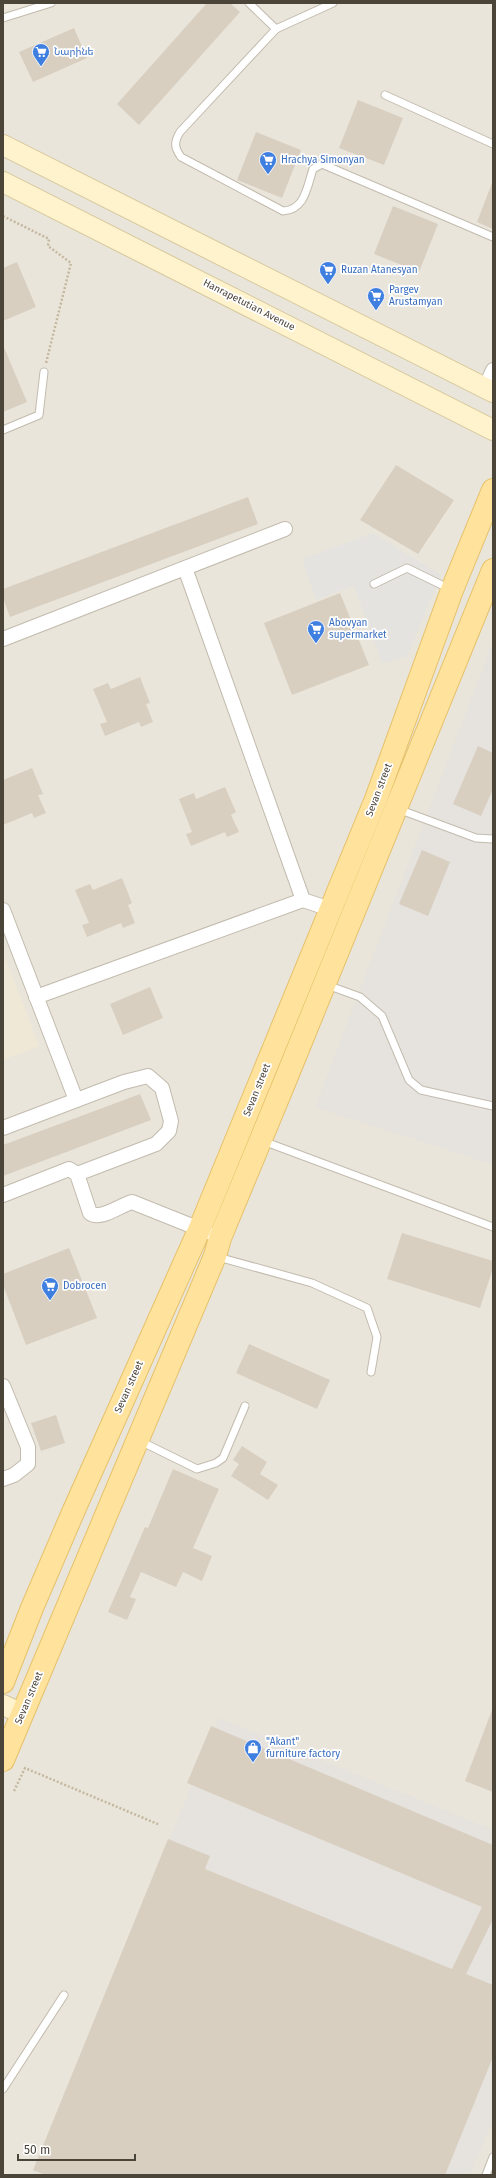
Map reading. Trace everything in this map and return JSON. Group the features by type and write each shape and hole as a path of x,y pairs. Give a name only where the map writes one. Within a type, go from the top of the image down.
{"main road":[{"path":"3,145 489,390"},
{"name":"Hanrapetutian Avenue","path":"3,182 493,430"},
{"name":"Sevan street","path":"3,1760 7,1737 23,1714 218,1247 325,984 386,803 452,590 493,490"},
{"name":"Sevan street","path":"3,1682 32,1608 74,1510 200,1228 330,909 386,803 493,570"},
{"path":"3,1706 23,1714"}],"street":[{"path":"489,390 493,370"},
{"path":"3,639 285,529"},
{"path":"185,568 303,900"},
{"path":"36,997 303,900 330,909"},
{"path":"3,910 76,1100"},
{"path":"3,1128 124,1082 148,1076 162,1088 171,1121 169,1131 156,1144 77,1174"},
{"path":"3,1195 69,1169 77,1174 90,1213 100,1215 132,1202 200,1228 218,1247"},
{"path":"3,1386 28,1448 28,1464 14,1475 3,1479"}],"lane":[{"path":"3,18 51,3"},
{"path":"249,3 276,30"},
{"path":"333,3 276,30 180,132 175,140 176,149 181,157 283,211 291,211 299,206 313,169 322,164 493,237"},
{"path":"385,95 493,144"},
{"path":"3,430 38,415 44,372"},
{"path":"374,584 407,568 452,590"},
{"path":"386,803 476,838 493,839"},
{"path":"325,984 360,997 382,1016 409,1080 422,1090 493,1106"},
{"path":"261,1140 493,1227"},
{"path":"218,1247 312,1283 367,1308 377,1337 371,1372"},
{"path":"138,1440 197,1469 216,1463 223,1458 245,1406"},
{"path":"3,2089 64,1995"},
{"path":"486,2175 493,2157"}],"path":[{"path":"3,216 49,239 48,246 71,263 44,372"},
{"path":"14,1791 25,1768 160,1825"}],"shaded area":[{"path":"3,3 493,3 493,2175 3,2175"},
{"path":"373,533 441,575 407,657 382,663 354,586 316,600 302,559"},
{"path":"493,642 493,1165 315,1107"},
{"path":"3,952 39,1046 3,1060"},
{"path":"219,1718 493,1830 493,2120 470,2175 32,2175"}],"building":[{"path":"207,3 230,3 240,12 139,125 117,104"},
{"path":"74,28 87,58 33,82 19,52"},
{"path":"358,100 403,118 384,165 339,148"},
{"path":"256,132 301,150 282,198 237,180"},
{"path":"493,183 493,229 477,222"},
{"path":"393,206 438,224 419,272 374,254"},
{"path":"17,262 36,307 3,321 3,268"},
{"path":"3,345 27,402 3,412"},
{"path":"396,465 454,500 418,554 360,520"},
{"path":"248,497 258,524 10,617 3,598 3,589"},
{"name":"Abovyan supermarket","path":"340,593 369,665 292,695 264,623"},
{"path":"140,677 150,703 146,704 153,722 141,727 139,722 105,736 100,724 107,722 93,689 108,683 111,689"},
{"path":"478,746 493,753 493,789 481,816 453,804"},
{"path":"32,768 43,794 38,795 46,813 34,818 32,813 3,825 3,780"},
{"path":"225,787 236,812 231,815 239,832 227,837 225,832 191,846 186,834 192,832 179,799 194,793 196,799"},
{"path":"422,850 450,862 428,916 399,904"},
{"path":"122,878 132,903 128,905 135,923 123,928 121,923 87,937 82,925 89,923 75,890 90,884 93,890"},
{"path":"150,987 163,1018 123,1035 110,1004"},
{"path":"140,1094 151,1120 3,1176 3,1145"},
{"path":"402,1233 493,1261 493,1268 480,1308 387,1279"},
{"name":"Dobrocen","path":"69,1248 97,1318 26,1345 3,1285 3,1274"},
{"path":"249,1344 330,1380 317,1409 236,1373"},
{"path":"56,1415 65,1443 41,1451 31,1423"},
{"path":"242,1446 267,1462 260,1474 278,1485 268,1500 231,1476 239,1464 233,1460"},
{"path":"173,1469 219,1489 193,1548 212,1556 202,1581 183,1572 176,1587 141,1572 130,1597 136,1599 127,1620 108,1612 145,1527 148,1528"},
{"path":"493,1710 493,1792 465,1781"},
{"path":"211,1726 493,1845 493,1919 466,1974 493,1985 493,2057 445,2175 45,2175 33,2170 168,1839 210,1856 205,1869 452,1969 482,1907 187,1783"}],"place":[{"name":"Նարինե","path":"41,67"},
{"name":"Hrachya Simonyan","path":"268,175"},
{"name":"Ruzan Atanesyan","path":"328,285"},
{"name":"Pargev Arustamyan","path":"376,311"},
{"name":"Abovyan supermarket","path":"316,644"},
{"name":"Dobrocen","path":"50,1301"},
{"name":"\"Akant\" furniture factory","path":"253,1763"}]}
